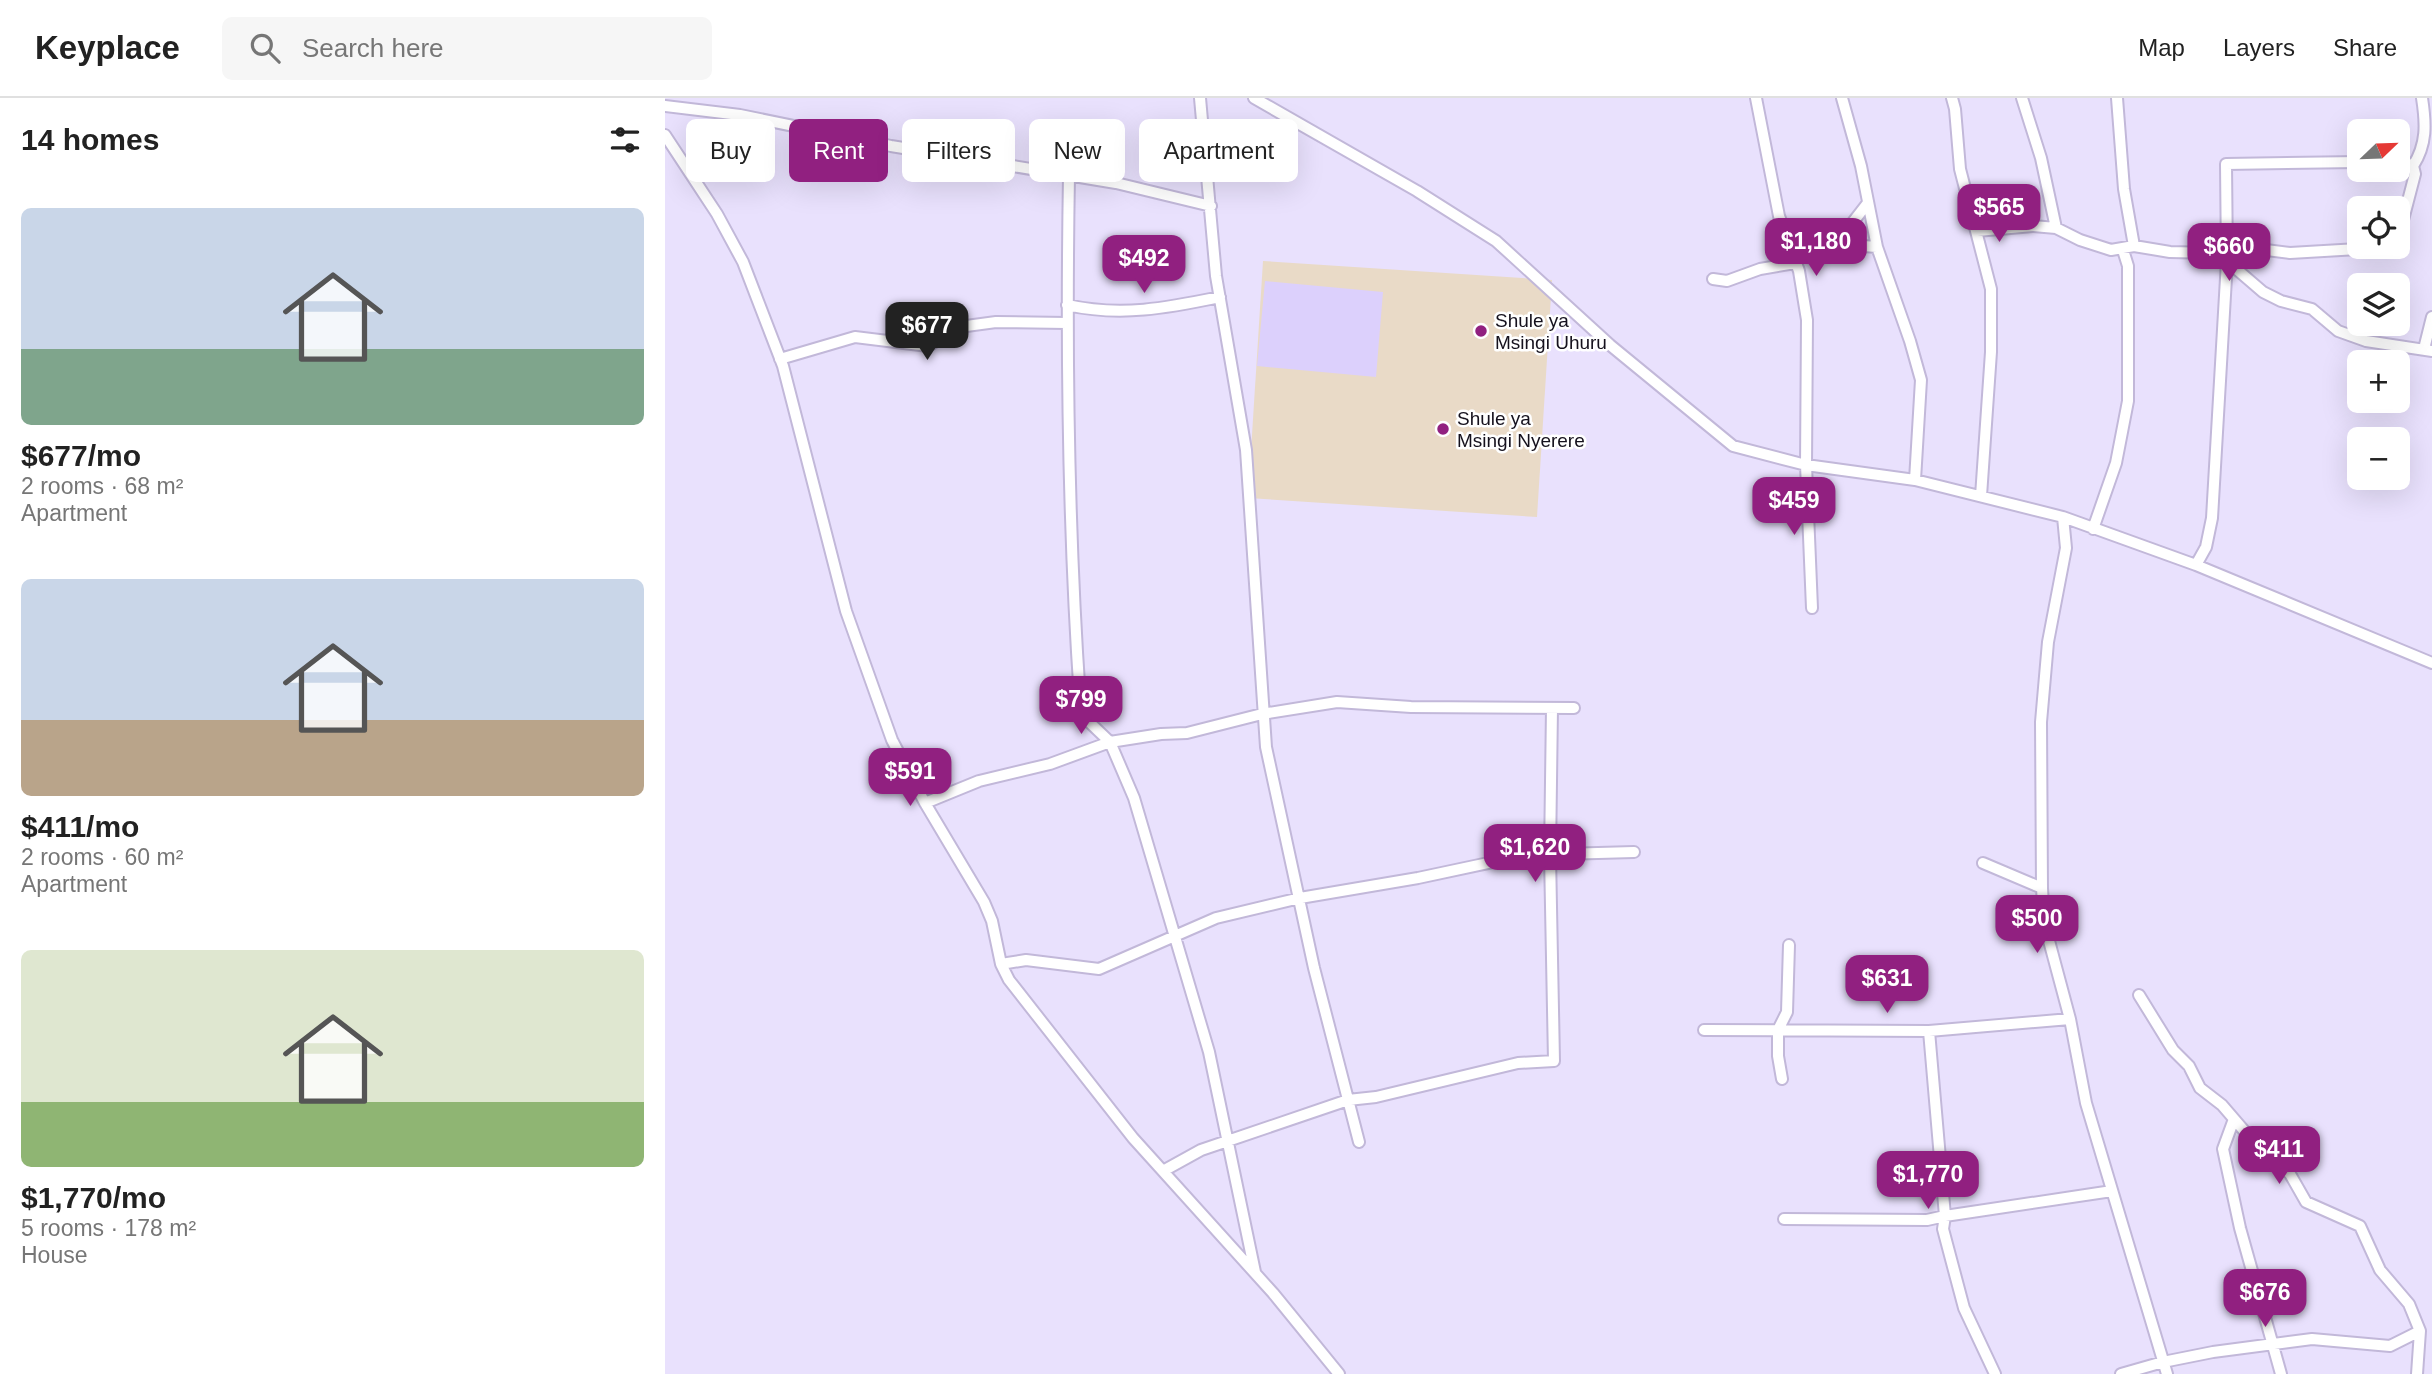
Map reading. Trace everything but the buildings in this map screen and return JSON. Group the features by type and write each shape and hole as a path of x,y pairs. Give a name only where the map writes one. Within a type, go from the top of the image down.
{"street":[{"path":"1200,98 1220,297 1246,450 1266,747 1314,968 1359,1142"},
{"path":"1254,98 1417,191 1496,240 1610,345 1733,446 1807,466 1915,480 2063,517 2196,565 2432,663"},
{"path":"1756,98 1779,216 1795,263 1807,320 1807,466 1812,608"},
{"path":"1842,98 1861,166 1877,247 1921,380 1915,480"},
{"path":"1952,98 1960,169 1991,289 1991,352 1981,496"},
{"path":"2022,98 2041,158 2056,228"},
{"path":"2093,529 2116,463 2128,401 2128,248 2117,98"},
{"path":"2409,196 2415,174 2413,166 2421,153 2425,135 2422,98"},
{"path":"665,106 740,115 891,146 1029,169"},
{"path":"665,135 717,214 743,262 780,359 846,611 892,740 925,803 984,902 1009,980 1133,1138 1255,1273 1339,1374"},
{"path":"2196,565 2206,547 2212,518 2227,261 2227,164 2347,162"},
{"path":"1069,182 1067,323 1071,528 1080,699 1087,720 1110,742 1134,798 1209,1052 1255,1273"},
{"path":"1109,182 1211,206"},
{"path":"1836,244 1867,204"},
{"path":"1977,231 2018,226 2056,228 2103,248 2213,253 2227,261 2263,292 2281,301 2312,309 2337,331 2366,341 2428,350 2432,317"},
{"path":"1791,250 1836,244 1877,247"},
{"path":"2227,245 2291,253 2347,250"},
{"path":"1713,279 1727,281 1760,270 1795,263"},
{"path":"1067,305 1089,310 1121,312 1154,310 1220,297"},
{"path":"780,359 855,337 928,346 959,327 996,322 1067,323"},
{"path":"2063,517 2066,548 2048,642 2041,722 2044,922 2070,1018 2086,1103 2167,1374"},
{"path":"925,803 979,781 1050,764 1110,742 1187,733 1262,714 1337,702 1411,707 1574,708"},
{"path":"1163,1171 1201,1150 1348,1100 1375,1097 1518,1063 1554,1061 1550,855 1552,708"},
{"path":"1002,964 1026,960 1099,969 1216,918 1300,898 1418,878 1526,855 1633,852"},
{"path":"1983,863 2042,888"},
{"path":"1782,1079 1778,1056 1778,1030 1787,1012 1789,945"},
{"path":"2139,995 2173,1050 2189,1066 2200,1088 2222,1105 2259,1147 2290,1174 2306,1202 2360,1226 2380,1270 2409,1304 2420,1331 2417,1374"},
{"path":"1704,1030 1929,1031 2070,1018"},
{"path":"1929,1031 1945,1216 1943,1229 1964,1308 1994,1374"},
{"path":"2234,1119 2223,1149 2240,1228 2281,1374"},
{"path":"1784,1219 1927,1220 2112,1191"},
{"path":"2121,1374 2163,1362 2312,1339 2390,1346 2420,1331"}],"shaded area":[{"path":"1263,261 1552,280 1537,517 1248,498"},
{"path":"1265,281 1383,292 1376,377 1257,366"}],"place":[{"name":"Shule ya Msingi Uhuru","path":"1481,331"},
{"name":"Shule ya Msingi Nyerere","path":"1443,429"}]}
